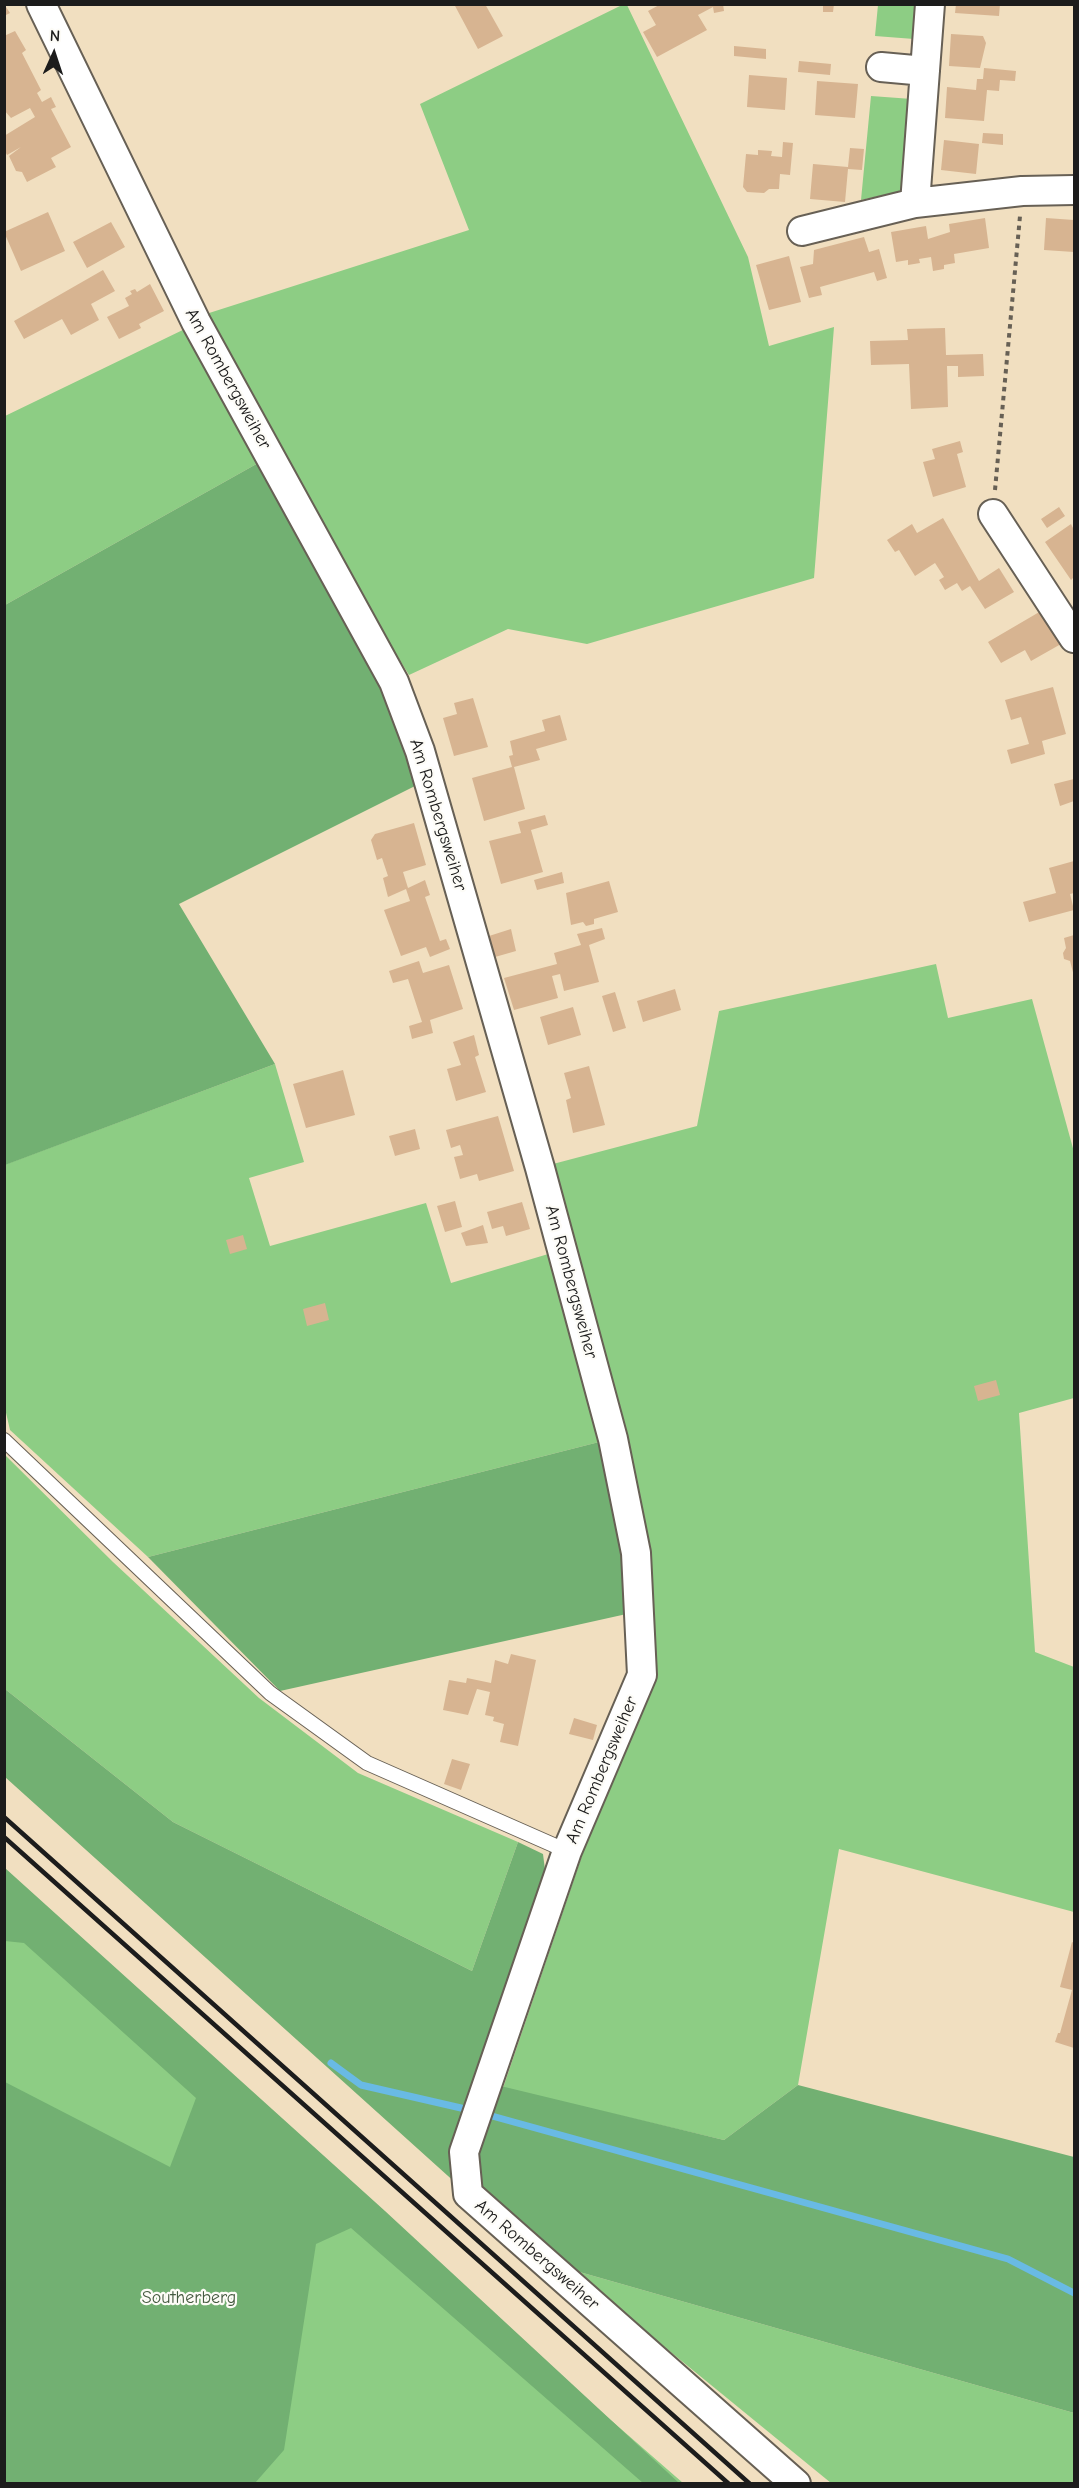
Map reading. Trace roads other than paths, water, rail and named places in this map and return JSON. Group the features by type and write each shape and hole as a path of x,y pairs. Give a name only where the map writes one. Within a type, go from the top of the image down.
{"street":[{"name":"Am Rombergsweiher","path":"41,4 196,322 394,682 420,751 500,1024 613,1439 636,1553 642,1675 567,1851 464,2152 468,2194 796,2484"},
{"path":"915,203 930,4"},
{"path":"880,67 925,71"},
{"path":"802,231 915,203 1022,191 1074,190"},
{"path":"993,514 1074,638"}],"lane":[{"path":"4,1440 270,1693 367,1763 567,1851"}],"waterway":[{"path":"331,2063 361,2085 461,2108"},
{"path":"492,2116 1008,2259 1074,2293"}],"railway":[{"path":"4,1817 750,2484"},
{"path":"4,1837 729,2484"}],"park label":[{"name":"Southerberg","path":"189,2298"}]}
